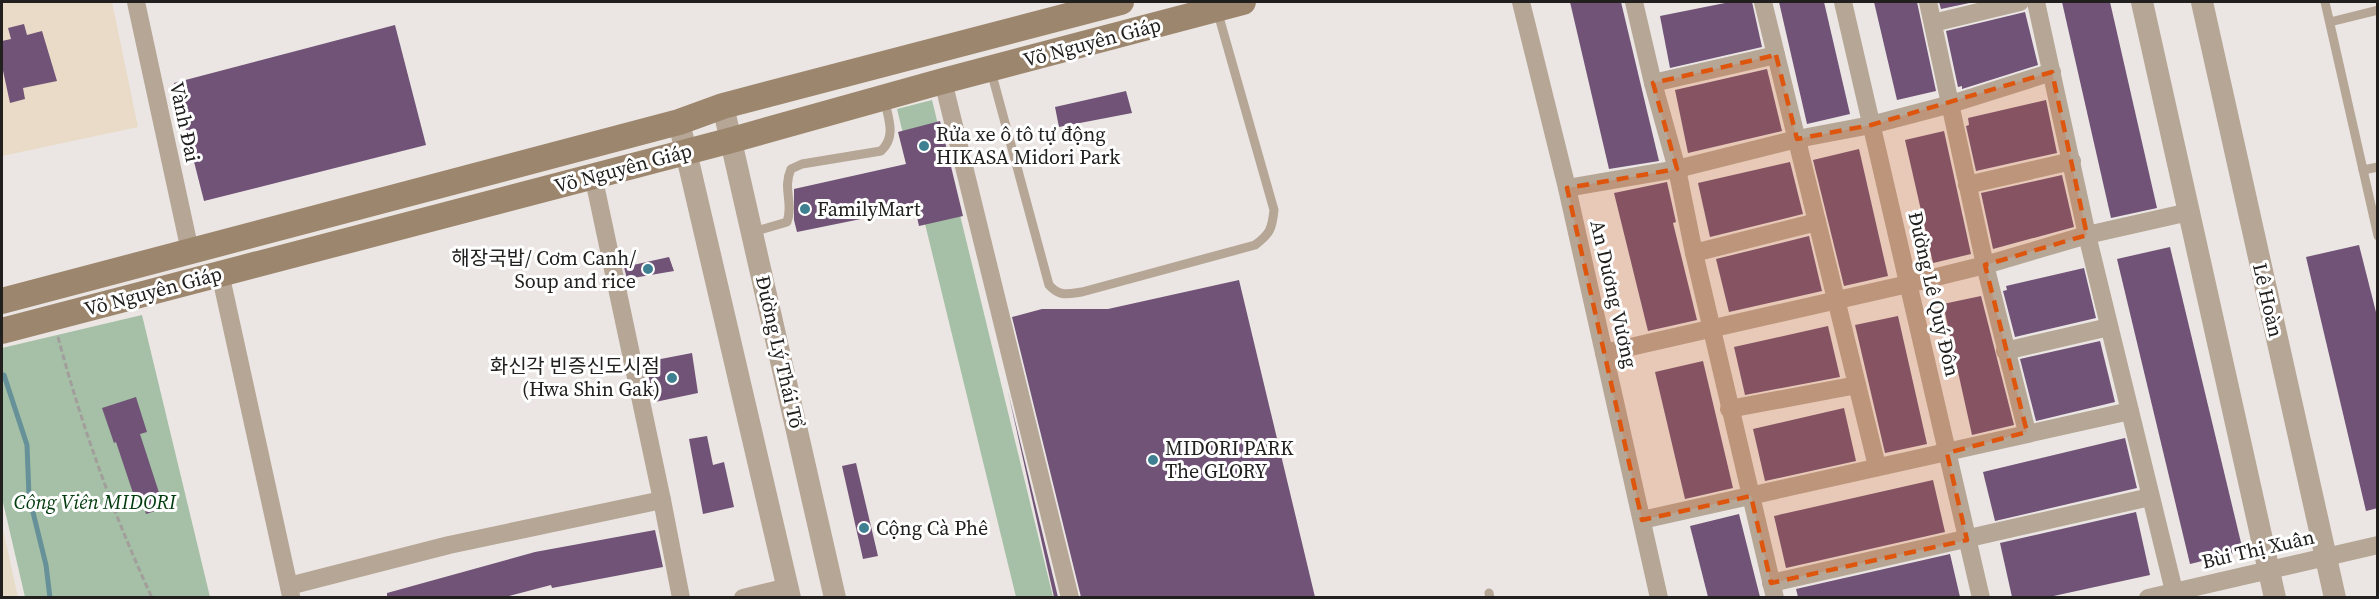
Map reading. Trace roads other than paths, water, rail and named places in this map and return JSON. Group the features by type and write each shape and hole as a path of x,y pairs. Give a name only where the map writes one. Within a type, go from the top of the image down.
{"main road":[{"name":"Võ Nguyên Giáp","path":"2,301 679,122 723,106 1121,2"},
{"name":"Võ Nguyên Giáp","path":"2,332 732,140 1216,5 1243,2"}],"street":[{"name":"Vành Đai","path":"136,2 190,251"},
{"name":"An Dương Vương","path":"1521,2 1567,188 1659,597"},
{"path":"1639,2 1653,84 1677,169 1711,328 1773,590 1967,540 2150,498"},
{"path":"1763,2 1877,466"},
{"name":"Đường Lê Quý Đôn","path":"1843,2 1981,597"},
{"path":"1928,2 1985,265 2027,432"},
{"path":"1933,23 2020,2"},
{"path":"2036,2 2087,236 2174,591"},
{"path":"2142,2 2275,597"},
{"name":"Lê Hoàn","path":"2202,2 2335,597"},
{"path":"1653,84 1776,55"},
{"path":"1567,188 1677,169 1797,139 1871,125 1951,104 2052,72"},
{"path":"944,81 1070,597"},
{"name":"Đường Lý Thái Tổ","path":"723,106 835,597"},
{"path":"679,122 789,592 743,597"},
{"path":"1967,185 2072,161"},
{"path":"593,176 681,597"},
{"path":"1604,353 1908,284 2087,236 2189,212"},
{"path":"1694,253 1817,222"},
{"path":"220,273 291,592 449,545 662,500"},
{"path":"2005,351 2109,327"},
{"path":"1730,410 1857,385"},
{"path":"1642,520 1877,466 1947,453 2027,432 2130,411"},
{"name":"Bùi Thị Xuân","path":"2148,597 2378,545"}],"lane":[{"path":"2325,2 2363,170 2373,191 2378,236"},
{"path":"990,69 1049,285 1056,293 1082,292 1255,245 1267,236 1273,223 1274,210 1216,5"},
{"path":"2330,22 2378,10"},
{"path":"753,232 787,222 791,211 786,181 791,169 802,164 881,151 888,145 891,135 884,98"},
{"path":"2363,170 2378,167"}],"waterway":[{"path":"4,375 27,445 29,496 46,565 50,598"}],"place":[{"name":"Rửa xe ô tô tự động HIKASA Midori Park","path":"924,146"},
{"name":"FamilyMart","path":"805,209"},
{"name":"해장국밥/ Cơm Canh/ Soup and rice","path":"648,269"},
{"name":"화신각 빈증신도시점 (Hwa Shin Gak)","path":"672,378"},
{"name":"MIDORI PARK The GLORY","path":"1153,460"},
{"name":"Cộng Cà Phê","path":"864,528"}],"park label":[{"name":"Công Viên MIDORI","path":"95,502"}]}
